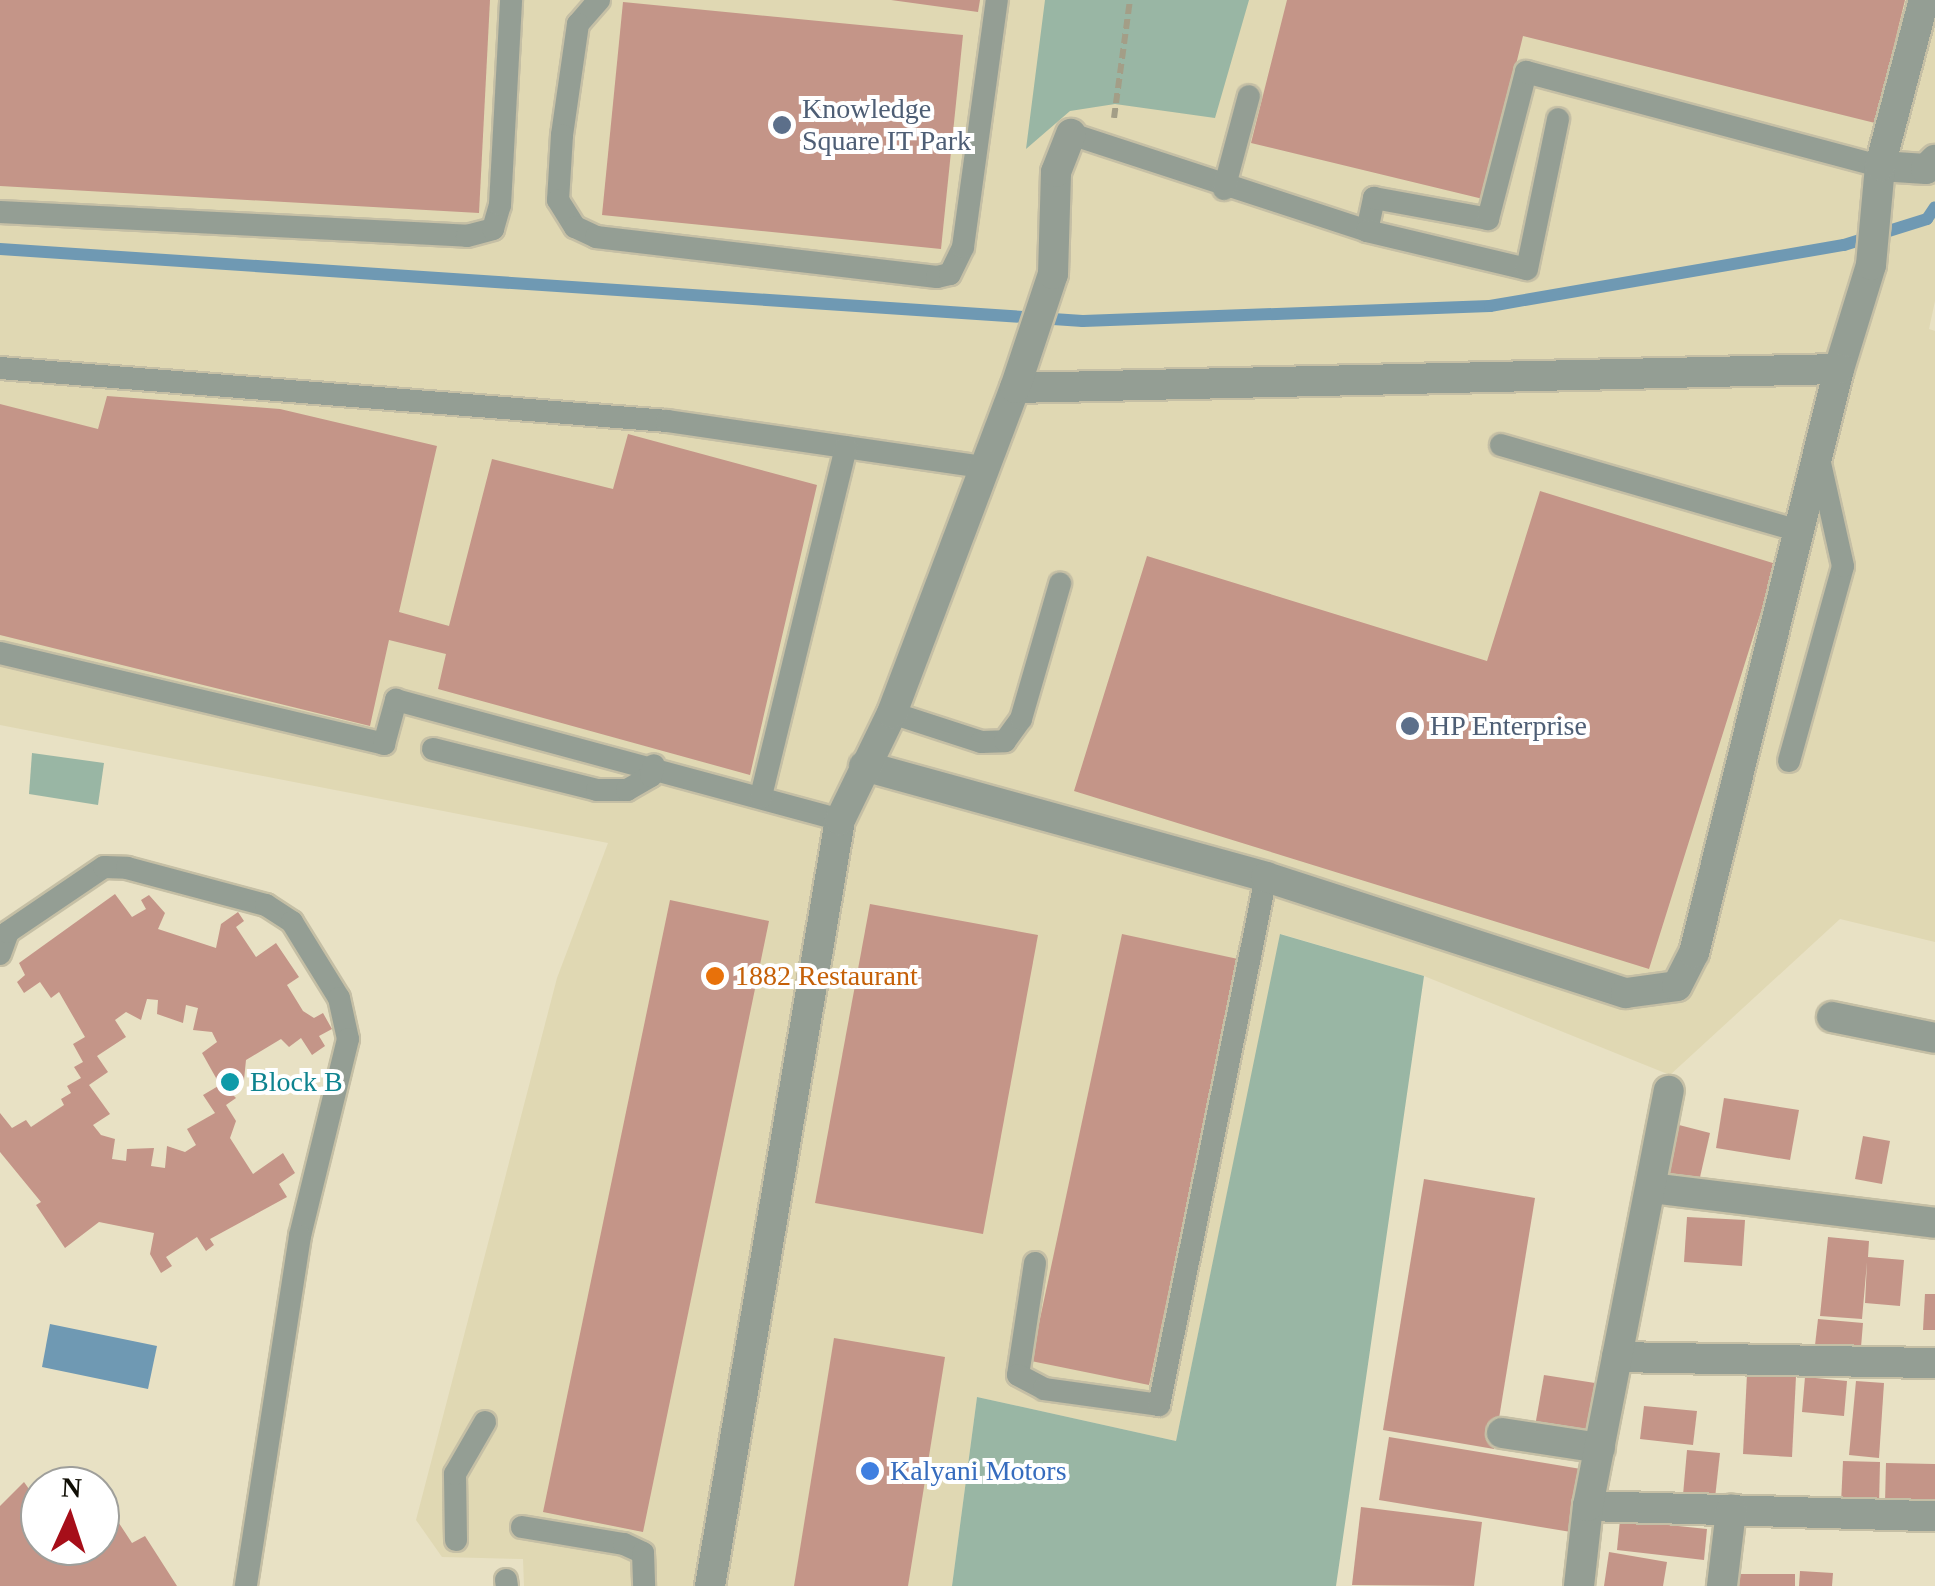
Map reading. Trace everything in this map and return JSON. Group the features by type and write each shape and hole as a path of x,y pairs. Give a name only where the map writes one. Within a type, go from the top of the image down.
{"street":[{"path":"864,766 1266,877 1626,993 1677,986 1694,953 1839,370 1871,265 1880,166 1924,0"},
{"path":"710,1586 840,820 892,713 1015,388 1053,274 1056,172 1070,134"},
{"path":"1880,166 1926,170 1935,160"},
{"path":"1015,388 1839,370"},
{"path":"1832,1017 1935,1038"},
{"path":"1579,1586 1588,1506 1670,1091"},
{"path":"1651,1188 1935,1224"},
{"path":"1618,1357 1935,1364"},
{"path":"1502,1433 1600,1448"},
{"path":"1588,1506 1935,1516"},
{"path":"1722,1586 1731,1510"}],"lane":[{"path":"0,212 467,236 493,228 500,204 511,0"},
{"path":"599,0 578,24 562,135 558,200 575,227 596,236 937,277 950,274 963,246 996,0"},
{"path":"1368,231 1374,198 1488,219 1526,72 1880,166"},
{"path":"1224,189 1249,96"},
{"path":"1070,134 1224,189 1368,231 1527,269 1558,119"},
{"path":"0,368 667,420 982,467"},
{"path":"1501,445 1800,531"},
{"path":"761,796 846,447"},
{"path":"1789,761 1843,566 1818,456"},
{"path":"892,713 981,742 1005,741 1020,718 1060,584"},
{"path":"0,653 384,744 396,700 654,765 840,820"},
{"path":"432,749 597,790 627,790 651,776 654,765"},
{"path":"0,954 8,932 104,867 127,868 266,905 292,922 339,998 348,1038 300,1236 246,1586"},
{"path":"1035,1263 1018,1375 1044,1390 1159,1405 1266,877"},
{"path":"456,1540 455,1474 485,1422"},
{"path":"522,1527 624,1544 643,1553 644,1586"}],"path":[{"path":"1110,148 1130,0"}],"shaded area":[{"path":"0,0 1935,0 1935,301 1929,329 1935,331 1935,942 1840,919 1670,1075 1424,976 1281,934 1176,1441 977,1397 952,1586 524,1586 523,1559 442,1557 416,1520 557,978 608,843 0,725"}],"green space":[{"path":"1045,0 1249,0 1215,118 1115,104 1070,111 1026,149"},
{"path":"32,753 104,763 98,805 29,794"},
{"path":"1280,934 1424,976 1336,1586 952,1586 977,1397 1176,1441"}],"water":[{"path":"50,1324 157,1346 148,1389 42,1367"}],"building":[{"path":"0,0 490,0 479,213 0,186"},
{"path":"891,0 980,0 978,12"},
{"path":"1287,0 1905,0 1875,123 1523,36 1483,199 1251,143"},
{"name":"Knowledge Square IT Park","path":"623,2 963,35 941,249 602,215"},
{"path":"107,396 280,409 437,446 399,612 449,626 492,459 613,489 628,434 817,485 750,775 438,689 446,654 389,640 370,726 0,635 0,404 98,429"},
{"name":"HP Enterprise","path":"1540,491 1776,564 1649,969 1074,791 1147,556 1487,661"},
{"name":"Block B","path":"115,894 132,917 146,909 141,900 149,895 165,913 158,929 216,948 221,924 238,912 244,921 236,927 256,957 276,943 299,977 287,985 303,1011 314,1018 323,1013 332,1029 319,1036 325,1046 312,1055 301,1038 289,1047 281,1039 246,1060 244,1080 228,1090 236,1098 226,1105 236,1121 230,1138 253,1174 283,1153 295,1173 279,1184 287,1197 210,1239 214,1245 206,1251 197,1237 166,1257 172,1266 161,1273 150,1254 154,1233 99,1222 65,1248 36,1205 41,1202 0,1152 0,1113 12,1128 26,1120 31,1127 64,1105 61,1099 71,1093 67,1086 81,1078 74,1067 83,1062 73,1044 85,1037 59,992 51,998 40,982 24,993 17,982 25,975 19,963","holes":["147,999 158,1000 157,1014 183,1023 186,1005 198,1008 193,1030 212,1032 217,1042 202,1053 220,1085 203,1095 215,1113 187,1129 196,1145 185,1152 167,1146 165,1168 151,1166 154,1148 127,1149 126,1161 112,1159 115,1139 101,1135 93,1125 110,1114 89,1085 108,1072 97,1056 126,1037 115,1020 126,1012 141,1020"]},
{"path":"670,900 769,921 643,1532 543,1512"},
{"path":"870,904 1038,935 983,1234 815,1203"},
{"path":"1122,934 1238,959 1149,1385 1031,1361"},
{"path":"1724,1098 1799,1110 1790,1160 1716,1148"},
{"path":"1679,1125 1710,1133 1698,1186 1666,1179"},
{"path":"1863,1136 1890,1141 1882,1184 1855,1179"},
{"path":"1424,1179 1535,1198 1494,1449 1383,1430"},
{"path":"1687,1217 1745,1220 1742,1266 1684,1262"},
{"path":"1828,1237 1869,1241 1868,1257 1904,1260 1900,1306 1865,1303 1867,1262 1862,1319 1820,1316"},
{"path":"1925,1294 1935,1294 1935,1330 1923,1330"},
{"path":"1818,1319 1863,1323 1860,1359 1814,1354"},
{"name":"Kalyani Motors","path":"834,1338 945,1357 908,1586 794,1586"},
{"path":"1747,1374 1796,1376 1792,1457 1743,1454"},
{"path":"1544,1375 1595,1383 1586,1441 1534,1432"},
{"path":"1805,1377 1847,1381 1844,1416 1802,1412"},
{"path":"1856,1381 1884,1383 1879,1458 1849,1455"},
{"path":"1644,1406 1697,1411 1693,1445 1640,1439"},
{"path":"1389,1437 1587,1470 1577,1533 1379,1500"},
{"path":"1687,1450 1720,1453 1715,1498 1683,1495"},
{"path":"1843,1461 1880,1462 1879,1505 1841,1504"},
{"path":"1886,1463 1935,1464 1935,1504 1885,1503"},
{"path":"20,1486 20,1566 120,1566 120,1525 132,1543 145,1536 177,1586 0,1586 0,1506"},
{"path":"1361,1507 1482,1522 1474,1586 1352,1585"},
{"path":"1620,1520 1707,1529 1704,1560 1617,1550"},
{"path":"1609,1552 1667,1562 1663,1586 1604,1586"},
{"path":"1800,1571 1833,1573 1832,1586 1799,1586"},
{"path":"1735,1574 1795,1574 1795,1586 1735,1586"}],"waterway":[{"path":"0,249 1083,321 1490,306 1844,245 1927,219 1935,207"}],"place":[{"name":"Knowledge Square IT Park","path":"782,125"},
{"name":"HP Enterprise","path":"1410,726"},
{"name":"1882 Restaurant","path":"715,976"},
{"name":"Block B","path":"230,1082"},
{"name":"Kalyani Motors","path":"870,1471"}]}
